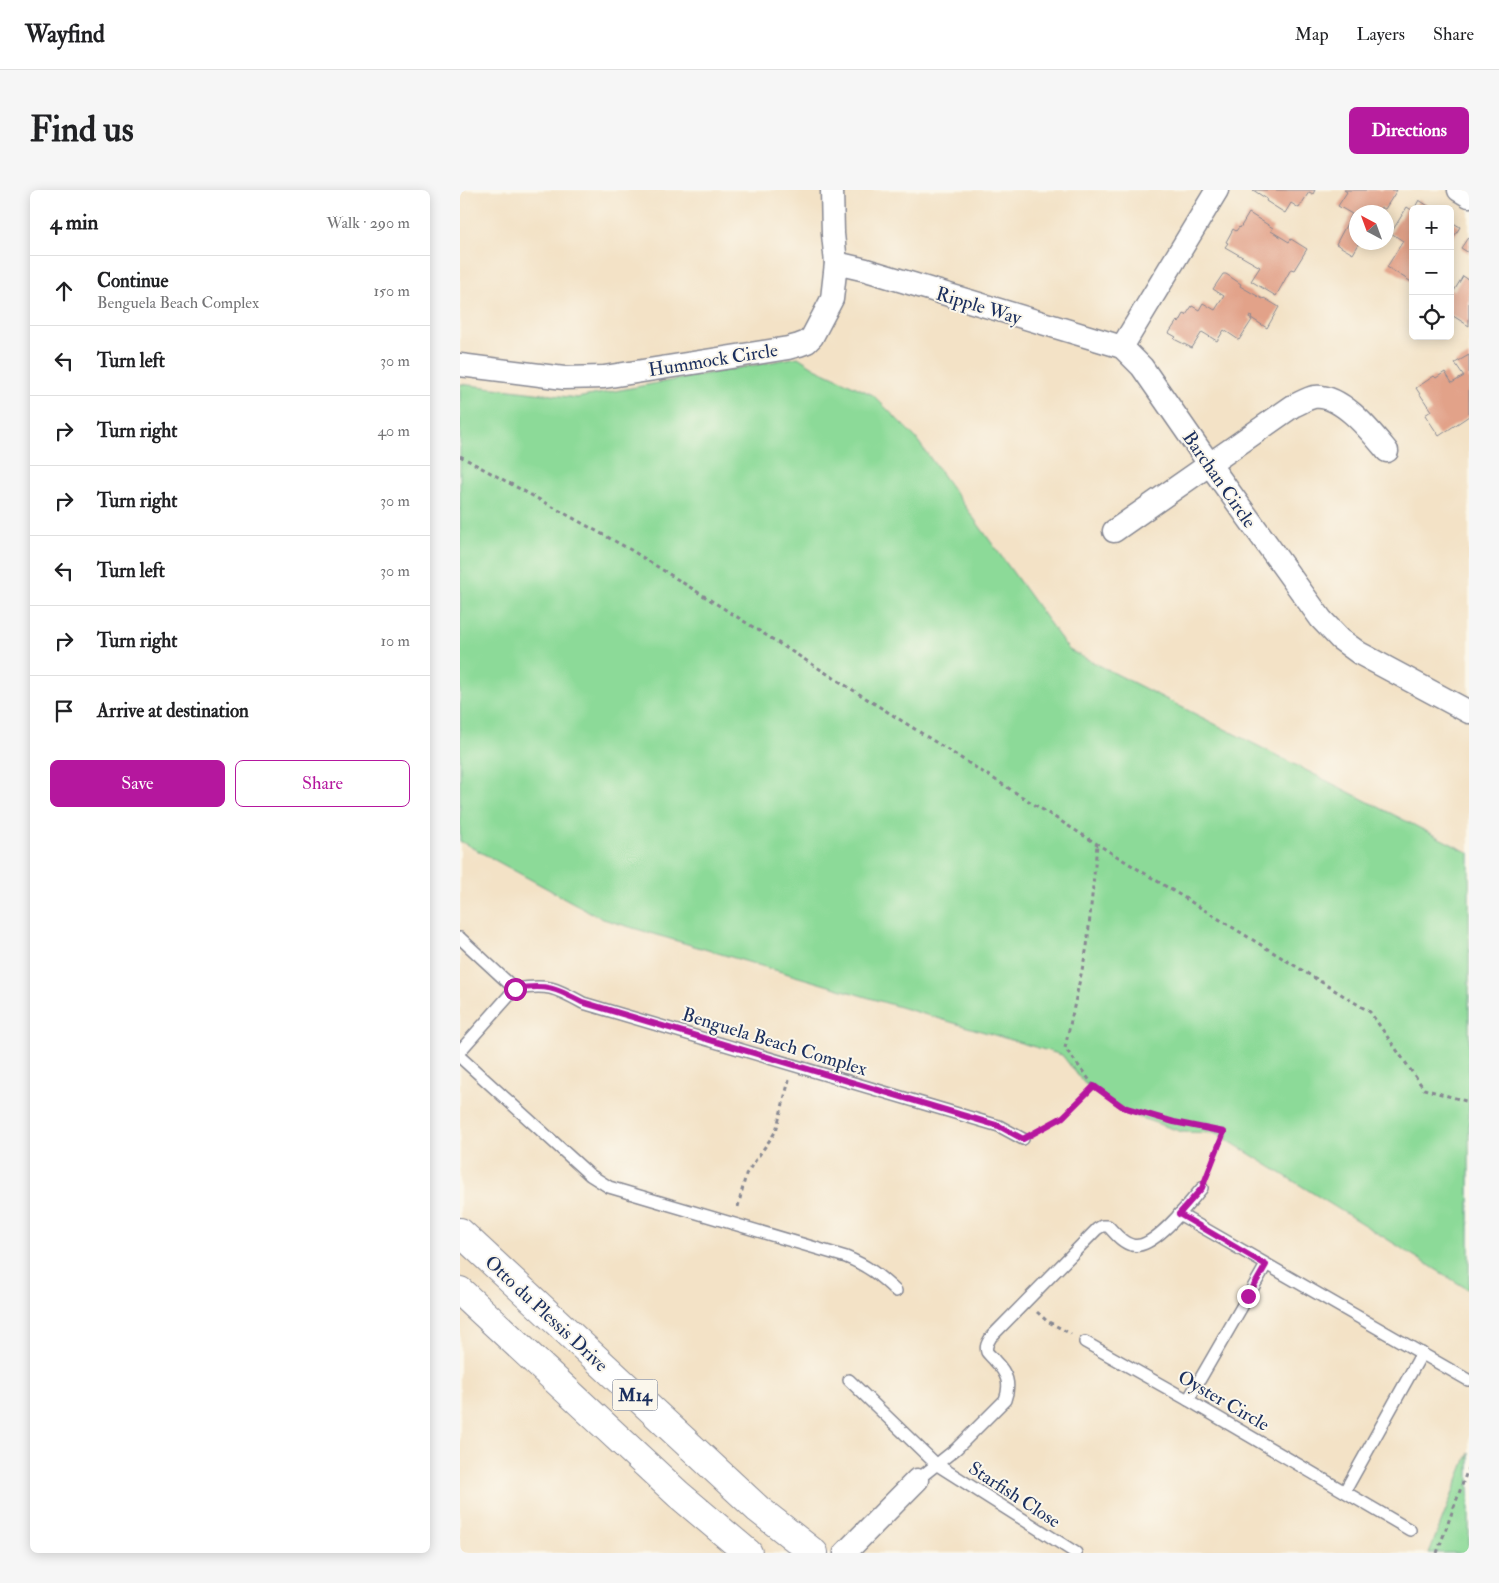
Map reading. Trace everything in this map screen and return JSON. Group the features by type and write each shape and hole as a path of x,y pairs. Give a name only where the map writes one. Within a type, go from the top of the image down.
{"main road":[{"name":"Otto du Plessis Drive","path":"460,1232 758,1509 814,1553"},
{"name":"M14","path":"460,1291 678,1494 748,1553"}],"street":[{"name":"Hummock Circle","path":"460,365 564,378 584,378 799,345 807,342 832,299 836,263 832,190"},
{"path":"1122,347 1217,190"},
{"path":"1459,190 1469,196"},
{"name":"Ripple Way","path":"836,263 866,270 1122,347"},
{"name":"Barchan Circle","path":"1122,347 1142,367 1304,597 1340,639 1359,653 1469,712"},
{"path":"1114,531 1293,406 1314,396 1324,397 1340,404 1361,421 1387,451"},
{"path":"844,1553 917,1480"}],"lane":[{"path":"460,938 515,989 460,1051"},
{"name":"Benguela Beach Complex","path":"515,989 547,986 582,1002 999,1126 1023,1139"},
{"path":"460,1057 590,1175 609,1187 860,1263 875,1271 896,1291"},
{"path":"917,1480 956,1449 1005,1400 1009,1390 1004,1370 987,1352 986,1345 991,1337 1097,1228 1108,1226 1121,1239 1132,1246 1143,1245 1154,1239 1202,1188"},
{"path":"1179,1214 1468,1380"},
{"path":"1188,1400 1266,1265"},
{"name":"Oyster Circle","path":"1085,1342 1410,1530"},
{"path":"1344,1491 1422,1353"},
{"name":"Starfish Close","path":"849,1380 936,1464 1076,1553"}],"path":[{"path":"460,456 631,550 1097,844 1370,1012 1424,1089 1469,1102"},
{"path":"1097,844 1087,947 1064,1048 1094,1086 1123,1107 1174,1122 1224,1132 1202,1188"},
{"path":"733,1224 746,1174 776,1131 782,1103 794,1065"},
{"path":"1023,1139 1063,1117 1094,1086"},
{"path":"1025,1303 1047,1321 1085,1342"},
{"path":"1438,1553 1469,1466"}],"green space":[{"path":"798,357 815,368 873,395 915,437 1069,650 1469,853 1469,1290 1216,1133 1182,1132 1121,1111 1083,1082 1062,1055 603,919 460,841 460,384 577,398"},
{"path":"1469,1452 1469,1553 1429,1553"}],"building":[{"path":"1253,190 1315,190 1313,194 1309,192 1299,208 1291,203 1285,213"},
{"path":"1344,190 1397,190 1388,205 1349,205 1349,212 1338,206 1347,192"},
{"path":"1419,200 1427,205 1416,205"},
{"path":"1407,207 1409,208 1409,281 1387,267 1403,241 1394,235 1394,228"},
{"path":"1249,213 1273,228 1271,231 1289,242 1291,239 1307,249 1294,270 1291,269 1276,296 1251,281 1260,267 1225,247 1233,229 1236,231 1240,228"},
{"path":"1349,220 1349,250 1355,250 1353,254 1336,244"},
{"path":"1454,223 1460,227 1454,237"},
{"path":"1469,236 1469,253 1461,248"},
{"path":"1223,274 1241,284 1240,286 1279,307 1267,328 1250,316 1249,318 1252,320 1239,340 1224,330 1217,341 1202,332 1192,348 1174,339 1176,337 1169,333 1177,321 1179,323 1192,306 1199,310 1203,303 1215,310 1224,296 1213,289"},
{"path":"1463,276 1469,280 1469,326 1454,317 1454,291"},
{"path":"1469,355 1469,416 1439,436 1425,415 1431,411 1416,388 1434,376 1436,378 1445,372 1452,383 1464,376 1455,363"}],"route":[{"path":"515,989 547,986 582,1002 999,1126 1023,1139 1063,1117 1094,1086 1123,1107 1174,1122 1224,1132 1202,1188 1179,1214 1266,1265 1248,1296"}]}
